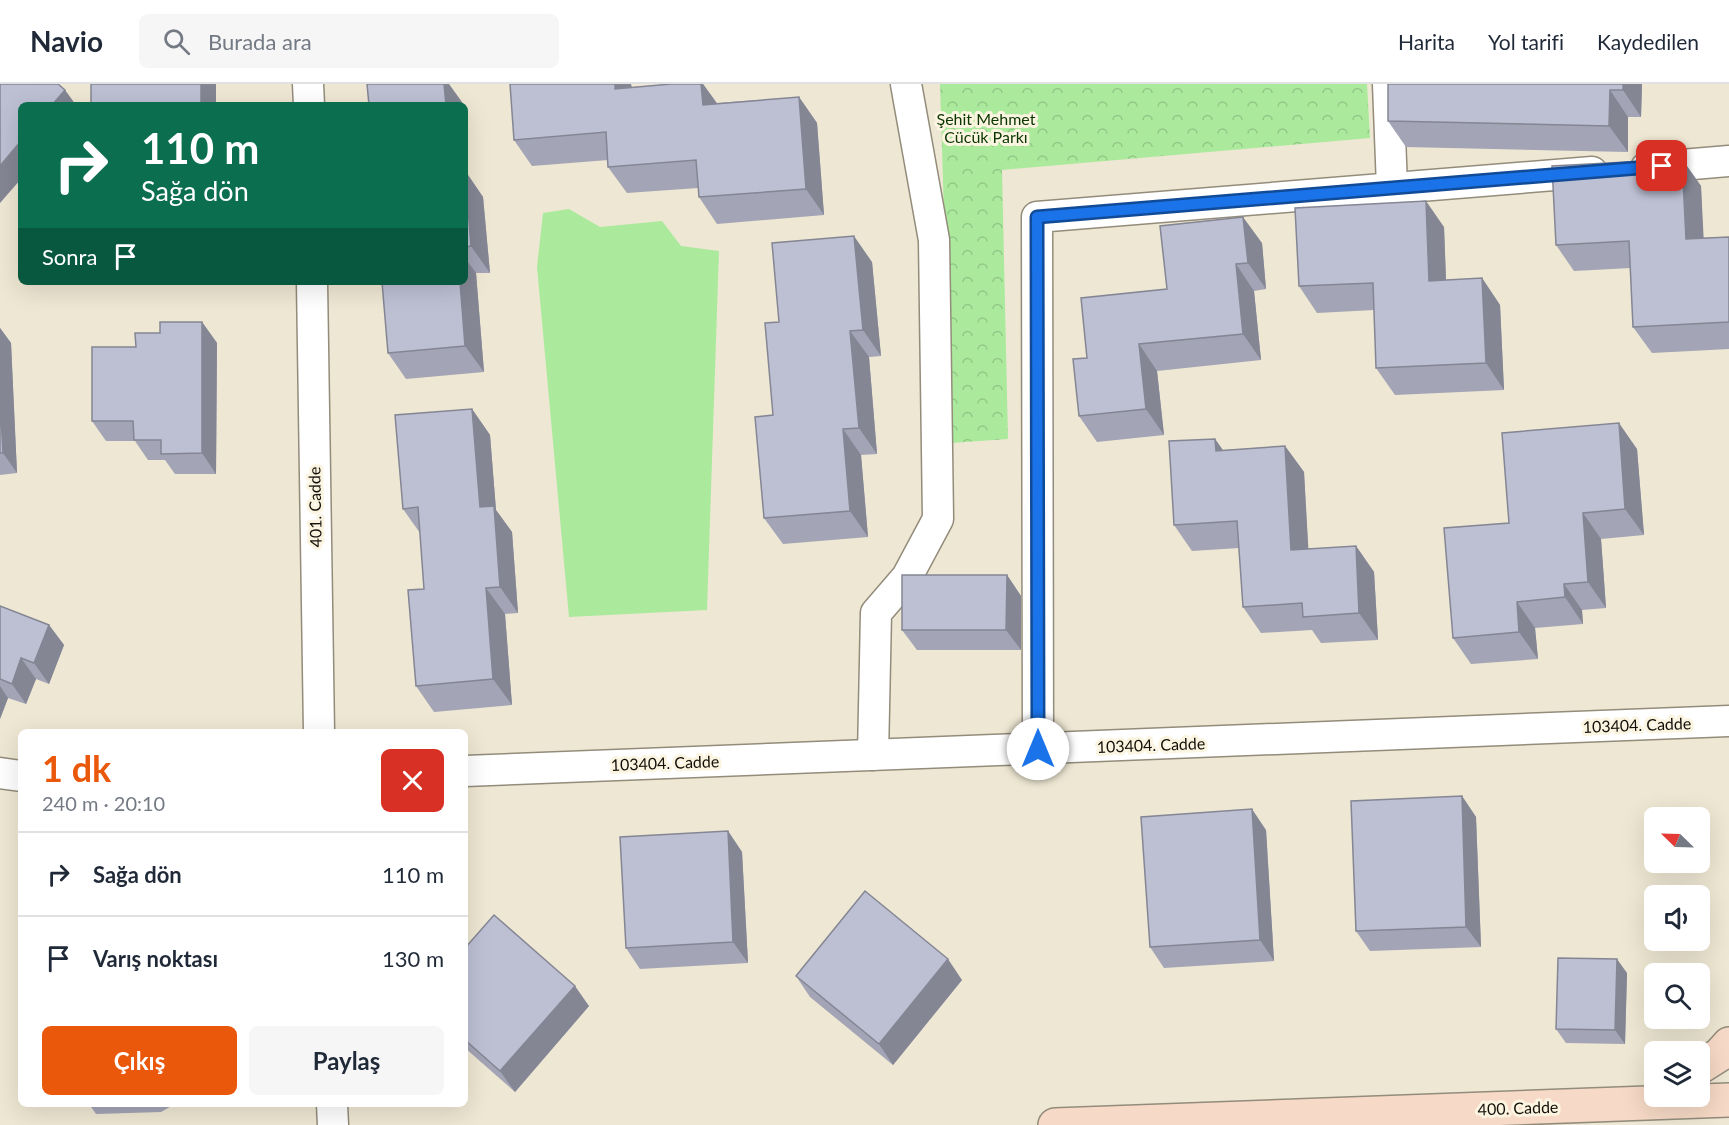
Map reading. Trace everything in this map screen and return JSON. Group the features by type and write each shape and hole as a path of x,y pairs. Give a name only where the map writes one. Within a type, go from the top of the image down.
{"main road":[{"path":"1710,1060 1719,1055 1729,1044"},
{"path":"1607,1105 1644,1090"},
{"name":"400. Cadde","path":"1055,1125 1729,1100"}],"street":[{"path":"308,84 309,102"},
{"path":"873,755 876,613 907,577 938,519 933,240 906,84"},
{"path":"1388,84 1392,187"},
{"path":"1038,749 1037,217 1729,161"},
{"name":"401. Cadde","path":"312,285 319,729"},
{"name":"103404. Cadde","path":"468,771 1729,721"},
{"path":"0,772 18,775"},
{"path":"332,1107 333,1125"}],"green space":[{"name":"Şehit Mehmet Cücük Parkı","path":"940,84 1367,84 1370,138 1002,170 1008,439 951,443"},
{"path":"569,209 600,227 662,221 681,246 719,251 707,610 569,617 537,267 543,213"}],"building":[{"path":"0,84 58,84 65,90 55,102 18,102 18,145 0,166"},
{"path":"91,84 201,84 201,102 91,102"},
{"path":"367,84 444,84 446,102 369,102"},
{"path":"510,84 615,84 615,89 701,84 703,105 799,97 806,189 699,197 696,160 608,167 606,132 514,140"},
{"path":"1388,84 1623,84 1623,90 1610,90 1609,126 1388,121"},
{"path":"1682,159 1686,239 1729,237 1729,322 1633,327 1629,241 1556,245 1552,166"},
{"path":"1426,201 1429,281 1482,278 1486,363 1376,368 1373,283 1299,286 1295,208"},
{"path":"468,208 471,246 468,246"},
{"path":"1243,217 1248,263 1236,264 1243,334 1139,344 1146,409 1079,416 1073,359 1087,358 1081,298 1167,289 1160,226"},
{"path":"854,236 863,330 850,331 859,428 843,429 850,511 764,518 755,417 773,415 765,323 779,322 772,243"},
{"path":"382,285 460,285 465,346 388,353"},
{"path":"160,322 202,322 202,453 161,454 161,440 134,440 133,421 92,421 92,347 136,347 135,333 160,333"},
{"path":"0,398 3,453 0,453"},
{"path":"472,409 480,507 494,506 500,587 486,588 493,679 416,686 408,590 424,589 418,507 403,509 395,415"},
{"path":"1619,423 1625,509 1583,513 1588,582 1564,584 1565,597 1517,602 1519,632 1453,638 1444,528 1509,523 1502,433"},
{"path":"1215,439 1216,451 1285,446 1291,550 1356,546 1359,613 1303,617 1302,603 1243,607 1237,521 1174,525 1169,441"},
{"path":"902,575 1007,575 1006,630 902,630"},
{"path":"0,606 49,625 34,663 21,658 12,684 0,679"},
{"path":"1462,796 1466,927 1356,931 1351,801"},
{"path":"1252,809 1260,940 1150,947 1141,817"},
{"path":"728,831 733,942 626,948 620,837"},
{"path":"865,891 948,959 879,1044 796,976"},
{"path":"494,915 575,986 500,1071 468,1043 468,945"},
{"path":"1558,958 1617,959 1615,1030 1556,1029"}],"route":[{"path":"1038,749 1037,217 1662,166"}]}
